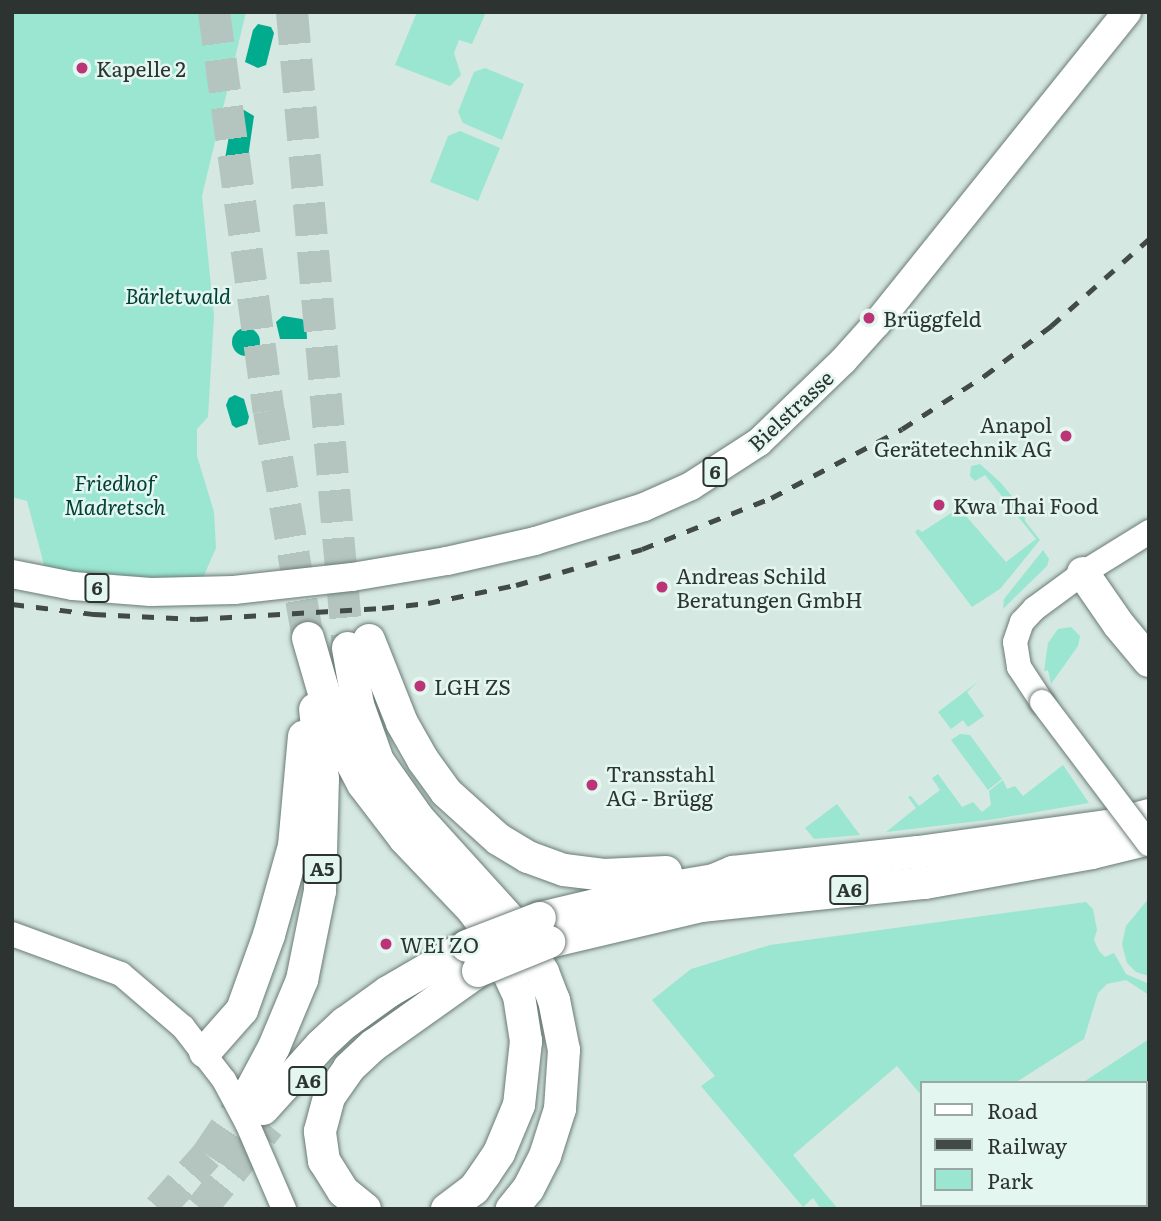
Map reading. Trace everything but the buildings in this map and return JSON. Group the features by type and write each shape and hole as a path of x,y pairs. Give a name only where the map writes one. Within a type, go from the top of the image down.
{"highway":[{"path":"1083,573 1119,602 1149,637"},
{"path":"1083,573 1113,617 1149,661"},
{"path":"199,1045 242,1010 254,981 293,846 304,747 302,639"},
{"path":"302,639 335,731 363,784 398,830 472,909 489,932 519,996 526,1041 519,1105 499,1153 485,1174 462,1199 447,1209"},
{"name":"A5","path":"261,1107 274,1047 302,980 320,891 323,779 302,639"},
{"path":"512,1209 528,1189 550,1145 560,1109 564,1079 564,1050 537,933 496,902 418,818 384,771 358,705 359,644 423,760 446,792 498,839 528,857 577,872 604,875 643,874 713,868 733,872"},
{"path":"1072,829 1149,798"},
{"name":"A6","path":"261,1107 345,1023 387,992 537,933 667,888 714,880 733,872 918,852 1108,825 1149,815"},
{"name":"A6","path":"537,933 701,906 925,883 1149,841"},
{"path":"479,1209 497,1190 516,1159 527,1136 542,1081 542,1018 537,933"},
{"path":"365,1209 343,1191 324,1161 320,1130 329,1097 337,1081 361,1055 472,958"}],"main road":[{"name":"Bielstrasse","path":"12,574 93,588 182,592 318,582 447,561 618,516 667,497 710,475 759,442 843,362 1127,12"},
{"path":"1149,532 1083,573 1032,610 1017,631 1015,642 1019,667 1034,692 1149,841"},
{"path":"12,934 121,974 161,1006 199,1045 247,1123 284,1209"}],"green space":[{"name":"Friedhof Madretsch","path":"12,12 246,12 202,196 214,316 208,417 197,429 197,456 214,512 216,548 198,589 46,572 27,501 12,497"},
{"path":"417,12 486,12 472,44 459,40 454,53 461,75 450,86 395,65"},
{"path":"485,68 524,84 502,140 463,123 458,112 474,72"},
{"path":"460,131 500,148 478,201 430,182 448,136"},
{"path":"980,464 1001,483 1024,511 1025,521 1040,540 1000,589 972,607 915,532 918,529 922,532 959,508 1006,562 1036,539 985,475 975,481 970,476 971,466"},
{"path":"1043,550 1049,559 1047,566 1003,609 1004,599"},
{"path":"1071,627 1080,636 1078,646 1051,684 1048,670 1044,671 1048,643 1058,629"},
{"path":"979,681 967,692 984,716 968,727 963,720 951,729 938,712"},
{"path":"960,734 970,735 1002,779 988,790 951,740"},
{"path":"1063,765 1089,803 995,819 886,832 916,808 908,797 911,796 919,806 940,790 932,778 938,774 962,807 973,802 982,812 991,805 989,791 1003,780 1007,789 1015,786 1023,796"},
{"path":"837,804 860,835 814,839 805,828"},
{"path":"1149,898 1149,976 1136,972 1127,963 1122,944 1126,926"},
{"path":"1086,902 1093,909 1097,930 1094,940 1099,951 1105,957 1114,953 1126,974 1149,984 1149,995 1126,980 1107,984 1098,993 1084,1039 1018,1081 920,1081 920,1094 897,1066 793,1155 838,1209 821,1209 813,1198 803,1207 701,1086 715,1076 652,1000 691,969 770,945"},
{"path":"1149,1039 1147,1184 1147,1081 1085,1081"}],"shaded area":[{"path":"258,24 271,27 274,33 266,65 258,68 245,62 253,30"},
{"path":"244,110 254,116 246,171 230,174 223,170 233,113"},
{"path":"283,316 302,319 306,323 307,339 280,339 276,322"},
{"path":"246,328 256,332 260,342 256,352 246,356 236,352 232,342 236,332"},
{"path":"235,395 244,399 249,417 247,424 236,428 232,425 226,405 229,398"}],"tunnel":[{"path":"214,12 269,411 308,638"},
{"path":"292,12 348,648"},
{"path":"159,1209 207,1155 252,1088"},
{"path":"201,1209 269,1125"}],"railway":[{"path":"12,604 94,614 196,619 382,608 428,603 516,585 642,549 771,498 902,429 984,376 1051,326 1149,239"}],"place":[{"name":"Kapelle 2","path":"82,68"},
{"name":"Brüggfeld","path":"869,318"},
{"name":"Anapol Gerätetechnik AG","path":"1066,436"},
{"name":"Kwa Thai Food","path":"939,505"},
{"name":"Andreas Schild Beratungen GmbH","path":"662,587"},
{"name":"LGH ZS","path":"420,686"},
{"name":"Transstahl AG - Brügg","path":"592,785"},
{"name":"WEI ZO","path":"386,944"}],"park label":[{"name":"Bärletwald","path":"178,295"}]}
